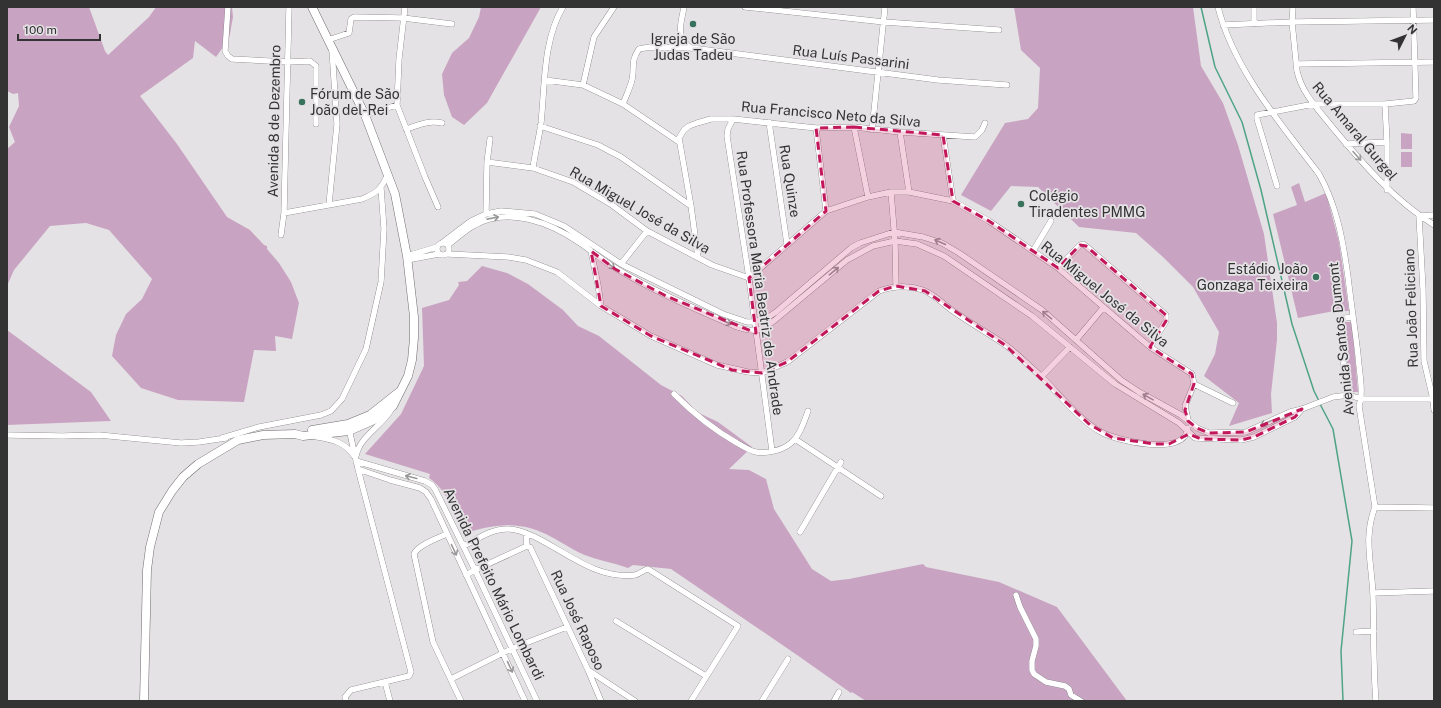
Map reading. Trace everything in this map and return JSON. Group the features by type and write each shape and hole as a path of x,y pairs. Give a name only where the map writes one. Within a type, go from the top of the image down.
{"main road":[{"path":"144,701 150,547 160,512 172,491 183,477 198,464 238,440 263,435 299,435 302,431 349,427 374,420 393,406 408,376 412,360 414,338 413,302 407,258 392,183 365,115 312,7"},
{"path":"349,427 370,415 401,390"}],"street":[{"path":"228,7 224,51 232,59 288,62 310,61 316,66 316,124"},
{"name":"Avenida 8 de Dezembro","path":"281,235 284,213 289,7"},
{"path":"405,7 397,105 438,207"},
{"path":"533,168 540,126 546,61 553,27 563,7"},
{"path":"582,85 594,37 614,7"},
{"path":"684,7 680,34 684,42 692,48"},
{"path":"745,7 884,22 999,30"},
{"path":"872,130 885,7"},
{"name":"Avenida Santos Dumont","path":"1218,7 1222,25 1235,53 1272,112 1320,174 1331,199 1342,241 1354,316 1361,399 1358,406 1375,507 1370,521 1368,538 1373,593 1376,701"},
{"path":"1254,7 1254,24"},
{"name":"Rua Amaral Gurgel","path":"1293,7 1292,22 1296,64 1301,85 1346,144 1387,190 1419,216 1434,225"},
{"path":"1277,186 1256,118 1257,115 1314,104 1385,104 1414,101 1416,98 1413,7"},
{"path":"329,204 337,124 330,44 349,33 351,19 354,16 403,18 452,24"},
{"path":"1222,25 1292,22 1434,20"},
{"name":"Rua Luís Passarini","path":"623,104 632,79 634,56 639,49 650,47 692,48 938,80 1007,85"},
{"path":"1296,64 1434,62"},
{"path":"545,80 582,85 623,104 679,142 691,206 698,257"},
{"path":"1385,104 1387,190"},
{"path":"365,115 397,105"},
{"name":"Rua Francisco Neto da Silva","path":"679,142 681,134 689,126 711,119 769,122 816,128 854,127 872,130 974,137 982,130 985,123"},
{"name":"Rua Professora Maria Beatriz de Andrade","path":"732,119 728,128 727,136 749,278 772,451"},
{"name":"Rua Quinze","path":"769,122 787,244"},
{"path":"406,130 424,123 442,123"},
{"path":"540,126 598,145 621,157 691,206"},
{"path":"854,127 868,196"},
{"path":"816,128 826,211"},
{"path":"900,132 908,192"},
{"path":"943,135 953,201"},
{"path":"486,214 487,162 490,139"},
{"path":"1346,144 1387,142"},
{"name":"Rua Miguel José da Silva","path":"487,162 533,168 573,182 612,205 647,231 712,265 749,278 826,211 868,196 891,192 908,192 953,201 989,221 1058,268 1102,308 1150,347 1192,374 1194,384"},
{"path":"284,213 362,199 381,188 386,178 392,183"},
{"path":"7,435 99,435 181,444 222,438 259,427 321,415 331,411 342,399 366,349 381,282 384,229 381,188"},
{"path":"891,192 895,241 896,286"},
{"path":"407,258 437,247 471,221 486,214 501,211 535,214 564,226 621,264 723,314 747,322 754,322 767,318 776,312 851,248 860,243 894,232 932,239 959,253 1042,310 1121,380 1139,392 1181,415 1197,428 1209,433 1246,432 1290,412 1333,397 1348,395 1361,399 1434,399"},
{"path":"1419,216 1433,215"},
{"name":"Rua João Feliciano","path":"1419,216 1423,289 1424,361 1434,399 1434,410"},
{"path":"448,245 475,224 490,218 525,218 560,229 615,269 666,296 737,327 749,331 756,331 768,326 847,260 873,246 895,241 917,244 944,256 1032,316 1115,384 1179,423 1195,438 1241,440 1254,437 1295,417 1302,409"},
{"path":"1033,251 1052,221"},
{"path":"621,264 647,231"},
{"path":"442,243 448,245"},
{"path":"1058,268 1080,245 1083,244 1086,246 1166,315 1166,322 1150,347"},
{"path":"448,245 450,249 448,254"},
{"path":"437,247 439,254"},
{"path":"591,251 601,306"},
{"path":"407,258 439,254 443,256 448,254 508,257 526,260 557,272 601,306 651,336 695,356 732,370 762,373 787,362 800,353 879,291 896,286 913,288 925,291 1005,345 1041,377 1089,424 1100,432 1113,438 1138,443 1169,444 1183,439 1188,431 1185,406 1194,384 1233,403"},
{"path":"1076,340 1102,308"},
{"path":"1348,395 1340,323 1345,318 1354,316"},
{"path":"1041,377 1070,347"},
{"path":"674,394 701,419 726,436 755,452 764,453 784,448 791,443 804,424 808,411"},
{"path":"355,460 362,440 384,418 393,406"},
{"path":"346,699 350,690 409,676 411,672 355,460 349,427"},
{"path":"299,435 324,438 338,442 362,440"},
{"path":"222,438 238,440"},
{"path":"795,439 839,464 881,496"},
{"path":"338,442 347,448 355,460"},
{"name":"Avenida Prefeito Mário Lombardi","path":"355,460 424,481 436,489 513,648 536,701"},
{"path":"800,532 839,464"},
{"name":"Avenida Prefeito Mário Lombardi","path":"358,469 420,488 431,498 525,701"},
{"path":"420,488 424,481"},
{"path":"1375,507 1434,508"},
{"path":"464,546 480,537 509,528 540,539 587,566 605,572 633,575 648,569 738,626 691,701"},
{"name":"Rua José Raposo","path":"526,533 530,547 601,701"},
{"path":"447,534 427,543 416,550 414,554 434,642 461,701"},
{"path":"466,575 530,547"},
{"path":"1373,593 1434,591"},
{"path":"1016,595 1020,607 1036,639 1036,646 1032,661 1032,670 1034,674 1046,682 1065,686 1069,689 1071,695 1081,701"},
{"path":"616,621 706,676"},
{"path":"451,679 513,648 567,627"},
{"path":"1356,632 1374,631"},
{"path":"762,701 788,659"},
{"path":"588,670 635,701"},
{"path":"385,682 390,701"},
{"path":"834,701 839,692"}],"highlighted area":[{"path":"854,127 943,135 953,201 989,221 1058,268 1080,245 1086,246 1166,315 1166,321 1150,347 1192,374 1194,384 1185,410 1188,421 1197,428 1209,433 1246,432 1302,409 1295,417 1254,437 1241,440 1201,439 1189,434 1169,444 1155,444 1113,438 1089,424 1005,345 925,291 896,286 879,291 787,362 762,373 732,370 651,336 601,306 591,251 615,269 666,296 756,333 749,278 826,211 816,128"}],"shaded area":[{"path":"7,7 89,7 105,51 108,55 149,17 156,7 232,7 233,17 229,39 216,57 195,41 193,58 140,96 177,144 227,217 250,230 264,245 267,246 267,249 279,263 291,282 299,303 292,339 275,336 276,351 254,350 244,402 178,400 141,388 112,356 116,335 126,314 142,299 152,279 109,230 86,223 50,226 14,270 7,286 7,149 15,142 9,127 19,106 18,93 13,94 7,91"},
{"path":"481,7 541,7 487,103 464,125 452,117 444,95 442,74 452,53 469,38 479,17"},
{"path":"1014,7 1193,7 1201,66 1223,103 1238,145 1264,234 1277,323 1277,340 1271,394 1272,413 1229,426 1239,403 1204,376 1215,354 1219,332 1193,287 1136,233 1079,227 1038,187 1011,186 991,211 961,195 1005,123 1028,119 1038,108 1040,68 1021,50"},
{"path":"1401,133 1412,134 1412,149 1401,149"},
{"path":"1401,152 1412,152 1412,167 1401,167"},
{"name":"Estádio João Gonzaga Teixeira","path":"1299,183 1305,202 1326,193 1339,242 1349,311 1334,311 1298,318 1273,214 1297,205 1291,187"},
{"path":"482,266 507,273 528,284 563,310 578,326 599,336 661,385 682,396 697,412 718,422 752,447 729,469 749,470 766,479 774,509 812,569 831,581 849,579 923,564 926,567 999,582 1057,607 1127,701 866,701 852,692 851,693 671,569 633,565 628,568 584,555 546,534 522,526 512,525 483,528 464,534 446,496 436,483 429,478 430,474 365,454 401,414 424,366 422,308 449,300 459,285 458,282 467,281"},
{"path":"1343,322 1352,322 1358,392 1350,392"},
{"path":"7,330 91,392 111,421 7,425"}],"waterway":[{"path":"1201,7 1215,67 1242,122 1261,190 1292,324 1314,391 1319,401"},
{"path":"1320,404 1333,429 1352,541 1341,651 1343,701"}],"place":[{"name":"Igreja de São Judas Tadeu","path":"693,24"},
{"name":"Fórum de São João del-Rei","path":"302,102"},
{"name":"Colégio Tiradentes PMMG","path":"1021,204"},
{"name":"Estádio João Gonzaga Teixeira","path":"1316,277"}]}
